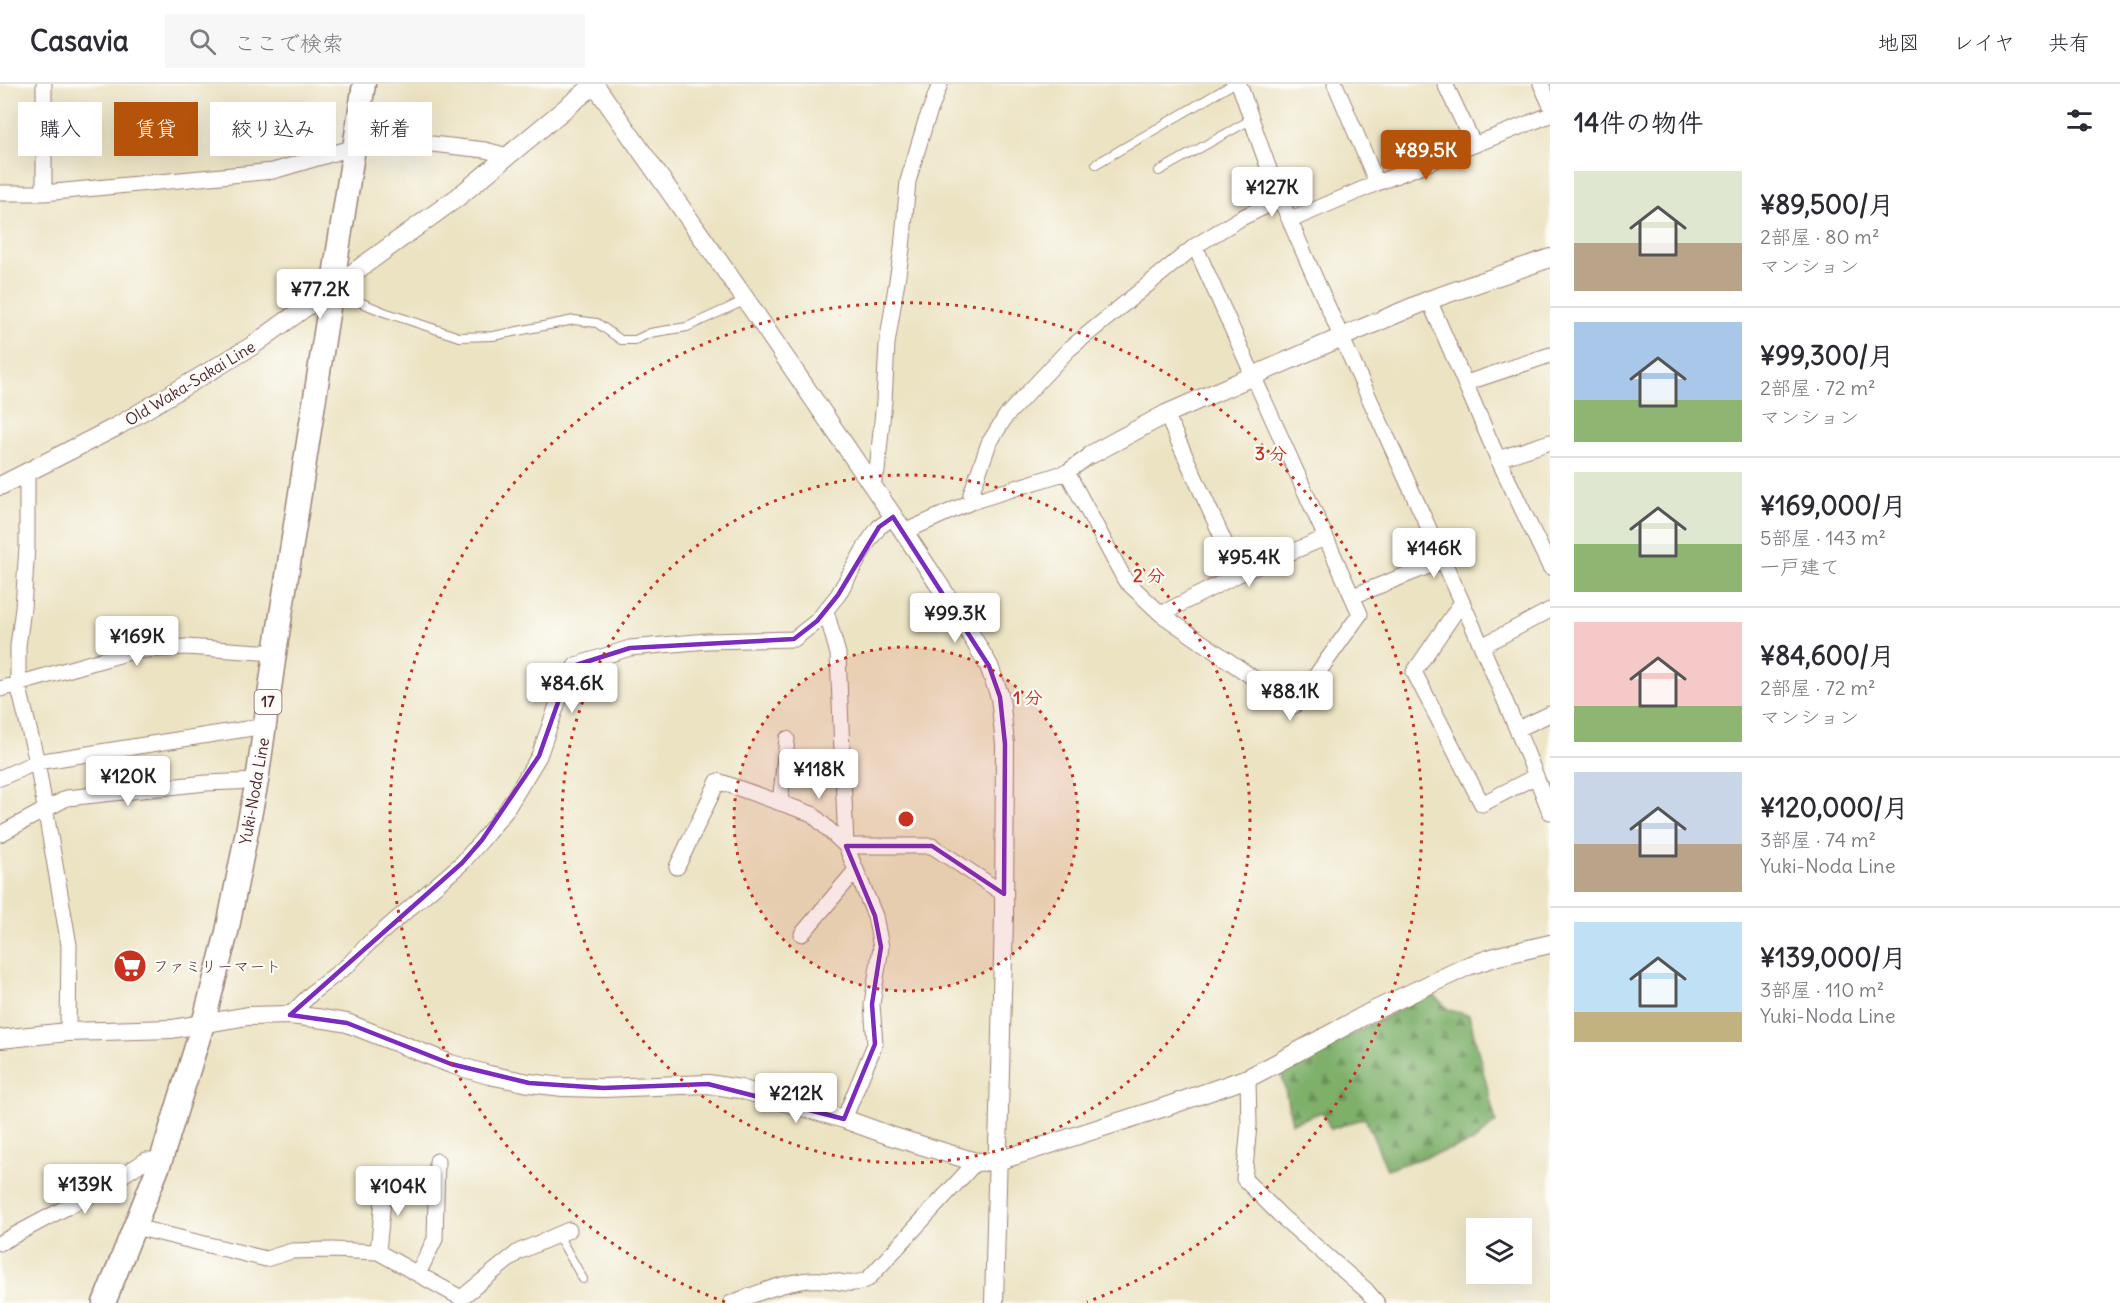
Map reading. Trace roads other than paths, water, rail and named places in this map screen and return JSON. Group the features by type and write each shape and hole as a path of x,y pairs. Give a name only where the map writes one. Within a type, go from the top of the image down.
{"main road":[{"name":"Yuki-Noda Line","path":"361,102 364,84"},
{"name":"Yuki-Noda Line","path":"104,1303 161,1160 203,1024 227,932 257,781 275,653 338,293 354,156"}],"street":[{"path":"44,84 44,193"},
{"path":"595,84 746,300 961,618 989,666 1000,697 1005,744 1004,894 994,1303"},
{"name":"Old Waka-Sakai Line","path":"0,486 116,427 338,293 595,84"},
{"path":"872,486 877,471 887,344 902,249 908,181 940,84"},
{"path":"1239,84 1281,200 1482,646 1518,729 1550,812"},
{"path":"1335,84 1377,183"},
{"path":"1445,84 1474,145"},
{"path":"1541,84 1550,104"},
{"path":"1291,220 1377,183 1550,115"},
{"path":"432,144 485,150 508,156"},
{"path":"0,193 44,193 273,171 348,149"},
{"path":"971,502 971,494 989,443 1006,416 1068,350 1195,246 1241,218 1281,200"},
{"path":"1067,471 1125,579 1161,614 1294,706 1360,614 1195,246"},
{"path":"904,532 971,502 1067,471 1092,454 1166,414 1429,300 1550,258"},
{"path":"1429,300 1498,459 1544,538 1550,567"},
{"path":"1466,383 1550,355"},
{"path":"1166,414 1239,574"},
{"path":"1498,459 1550,442"},
{"path":"27,473 27,546 18,646 18,684 37,762 69,945 68,1032"},
{"path":"290,1015 314,990 348,965 368,944 462,863 505,812 539,756 567,677 576,665 630,648 707,640 794,639 818,621 838,595 868,542 879,527 893,517"},
{"path":"1161,614 1239,574 1325,538"},
{"path":"1353,596 1444,560"},
{"path":"1462,602 1414,672 1482,804 1536,776"},
{"path":"1482,646 1550,610"},
{"path":"826,611 838,654 846,846 875,916 881,947 872,1004 874,1044 844,1119"},
{"path":"0,688 133,651 186,647 275,653"},
{"path":"1518,729 1550,714"},
{"path":"0,778 37,762 265,726"},
{"path":"780,803 788,739"},
{"path":"0,834 67,798 207,783 257,781"},
{"path":"677,867 718,782 812,814 846,846 932,846 1004,894"},
{"path":"802,934 856,870"},
{"path":"0,1039 68,1032 172,1029 233,1017 290,1015 347,1023 451,1064 529,1083 603,1088 708,1084 740,1089 844,1119 975,1162 998,1161 1248,1078 1278,1064 1369,1013 1468,966 1498,956 1550,944"},
{"path":"1248,1078 1249,1125 1244,1179 1282,1218 1288,1220 1377,1303"},
{"path":"0,1243 108,1185 146,1160 161,1160"},
{"path":"418,1274 435,1239 437,1161"},
{"path":"731,1303 794,1283 822,1280 848,1285 858,1284 868,1279 975,1162"},
{"path":"378,1252 385,1179"},
{"path":"135,1227 266,1259 292,1251 378,1252 459,1300 518,1252 563,1232"}],"lane":[{"path":"1096,164 1233,84"},
{"path":"1159,171 1252,119"},
{"path":"338,293 384,312 459,337 493,336 574,320 597,322 621,340 635,340 650,333 687,327 746,300"},
{"path":"563,1232 583,1279"}],"place":[{"name":"ファミリーマート","path":"130,966"}]}
